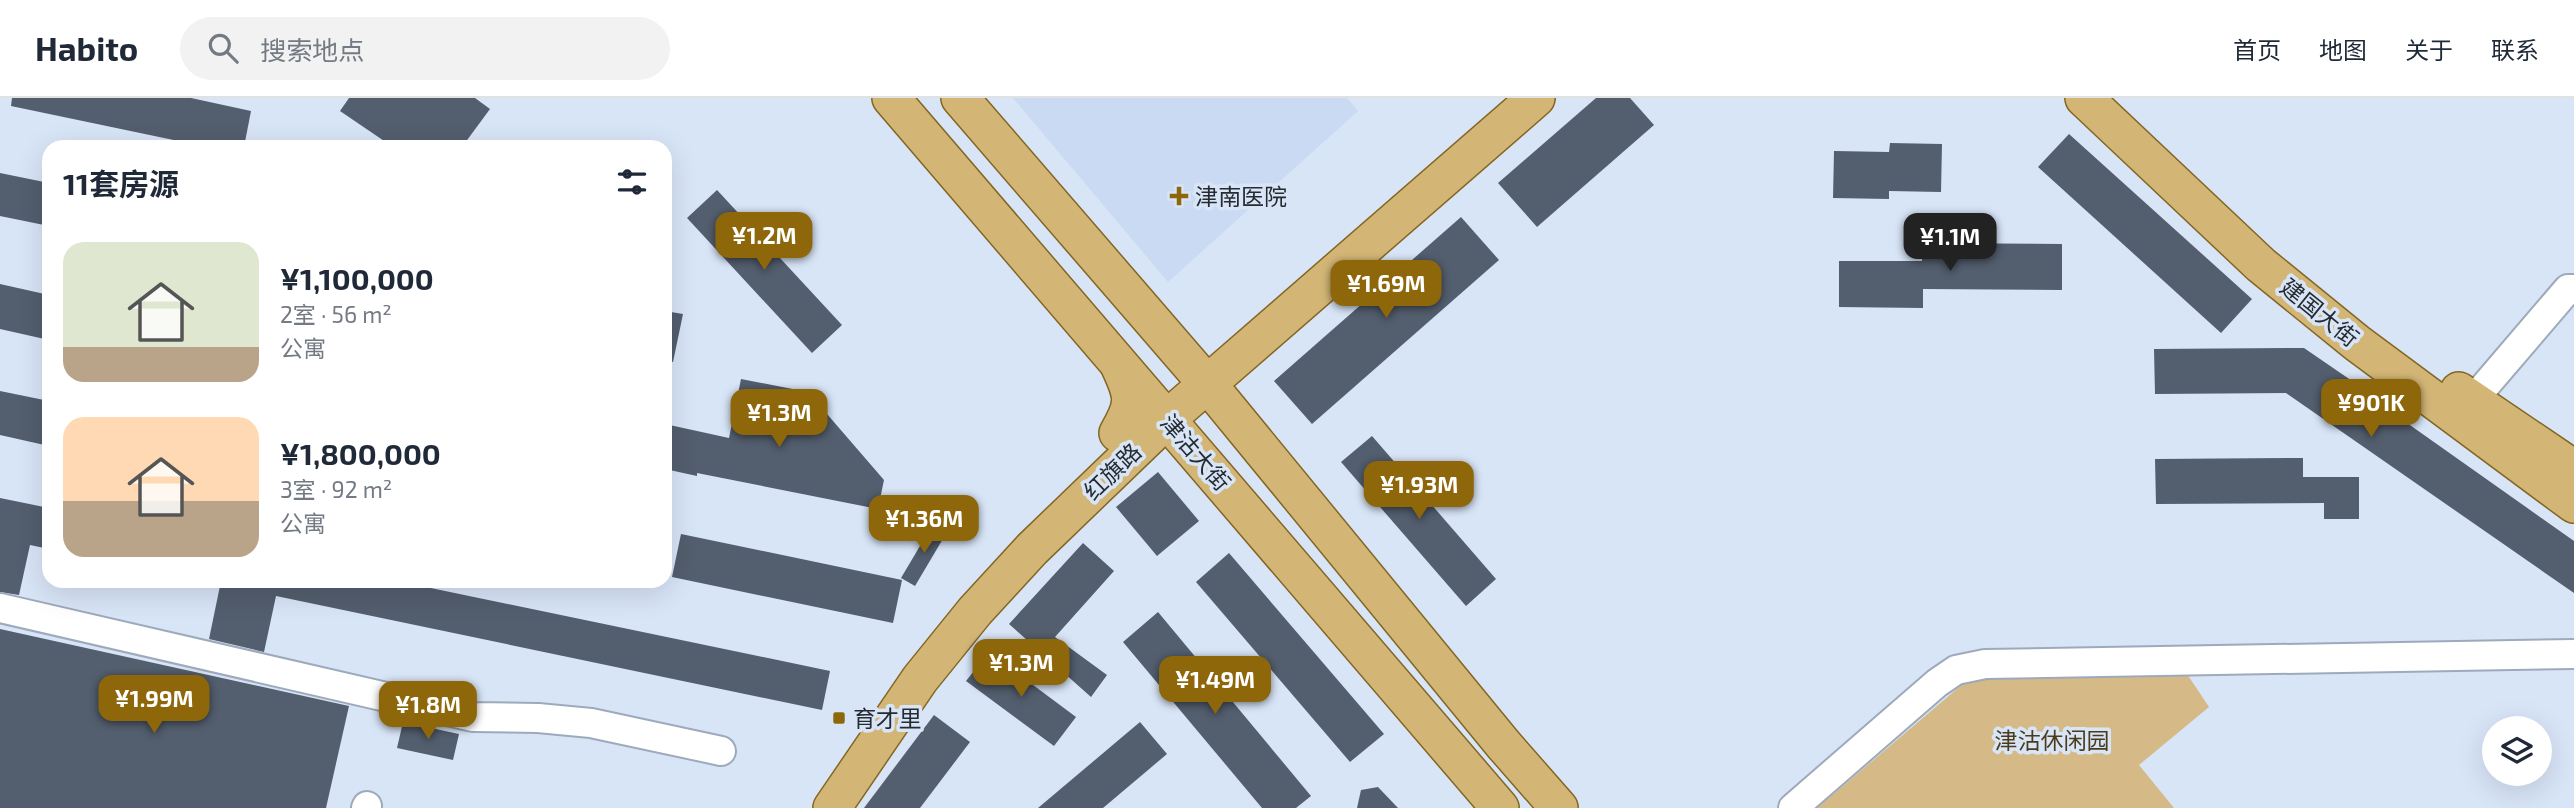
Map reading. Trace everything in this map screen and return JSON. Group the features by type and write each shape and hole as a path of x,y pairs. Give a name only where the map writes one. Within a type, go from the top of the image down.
{"main road":[{"name":"津沽大街","path":"891,98 1115,358 1175,395 1503,744 1559,808"},
{"name":"津沽大街","path":"960,98 1157,325 1175,395 1500,808"},
{"name":"红旗路","path":"808,808 879,703 933,630 1026,525 1126,442 1505,98"},
{"name":"红旗路","path":"1175,395 1536,98"},
{"name":"建国大街","path":"2084,98 2261,265 2357,343 2574,504"},
{"name":"建国大街","path":"2113,98 2345,306 2420,364 2574,469"},
{"path":"1115,358 1127,382 1132,400 1126,442"},
{"name":"红旗路","path":"832,808 920,678 975,611 1126,442"}],"street":[{"path":"2473,400 2568,289 2574,289"},
{"path":"0,608 473,717 538,718 591,723 721,751"},
{"path":"1793,808 1937,684 1956,670 1985,664 2574,654"}],"shaded area":[{"name":"津南医院","path":"1013,98 1347,98 1358,111 1168,282"}],"green space":[{"name":"津沽休闲园","path":"2185,671 2209,707 2139,765 2174,808 1817,808 1971,677"}],"building":[{"path":"12,98 191,98 251,111 245,140 174,140 11,106"},
{"path":"349,98 475,98 490,109 467,140 383,140 340,111"},
{"path":"1596,98 1630,98 1654,125 1537,227 1498,183"},
{"path":"2069,134 2252,299 2221,333 2038,167"},
{"path":"1890,143 1942,144 1941,192 1889,191 1889,199 1833,198 1834,151 1889,152"},
{"path":"0,173 42,182 42,225 0,216"},
{"path":"717,190 842,325 812,353 687,218"},
{"path":"1461,217 1499,260 1312,424 1274,381"},
{"path":"1922,243 2062,244 2062,290 1923,289 1923,308 1839,307 1839,261 1922,261"},
{"path":"0,284 42,293 42,338 0,329"},
{"path":"672,312 683,314 672,362"},
{"path":"2304,348 2409,420 2407,423 2574,541 2574,593 2286,393 2155,394 2154,349"},
{"path":"741,379 808,392 884,480 878,509 697,473 697,476 672,471 672,426 729,438"},
{"path":"0,391 42,400 42,444 0,435"},
{"path":"1372,436 1496,579 1466,606 1341,462"},
{"path":"2303,458 2303,477 2359,477 2359,519 2324,519 2324,503 2156,504 2155,459"},
{"path":"1158,472 1199,521 1157,556 1116,507"},
{"path":"0,498 42,507 42,548 30,545 19,595 0,592"},
{"path":"933,524 947,532 915,586 901,578"},
{"path":"681,534 902,580 893,623 672,577"},
{"path":"1083,543 1114,571 1055,637 1107,675 1091,697 1009,624"},
{"path":"1229,553 1384,734 1350,762 1196,582"},
{"path":"220,588 431,588 830,671 822,710 276,596 264,652 209,639"},
{"path":"1158,612 1311,796 1296,808 1262,808 1123,642"},
{"path":"0,629 349,706 326,808 0,808"},
{"path":"989,652 1076,717 1054,746 966,681"},
{"path":"934,715 970,742 920,808 864,808"},
{"path":"403,722 459,734 453,760 397,748"},
{"path":"1140,722 1167,754 1103,808 1038,808"},
{"path":"1378,787 1398,808 1357,808 1361,790"}],"place":[{"name":"津南医院","path":"1179,196"},
{"name":"育才里","path":"839,718"}]}
